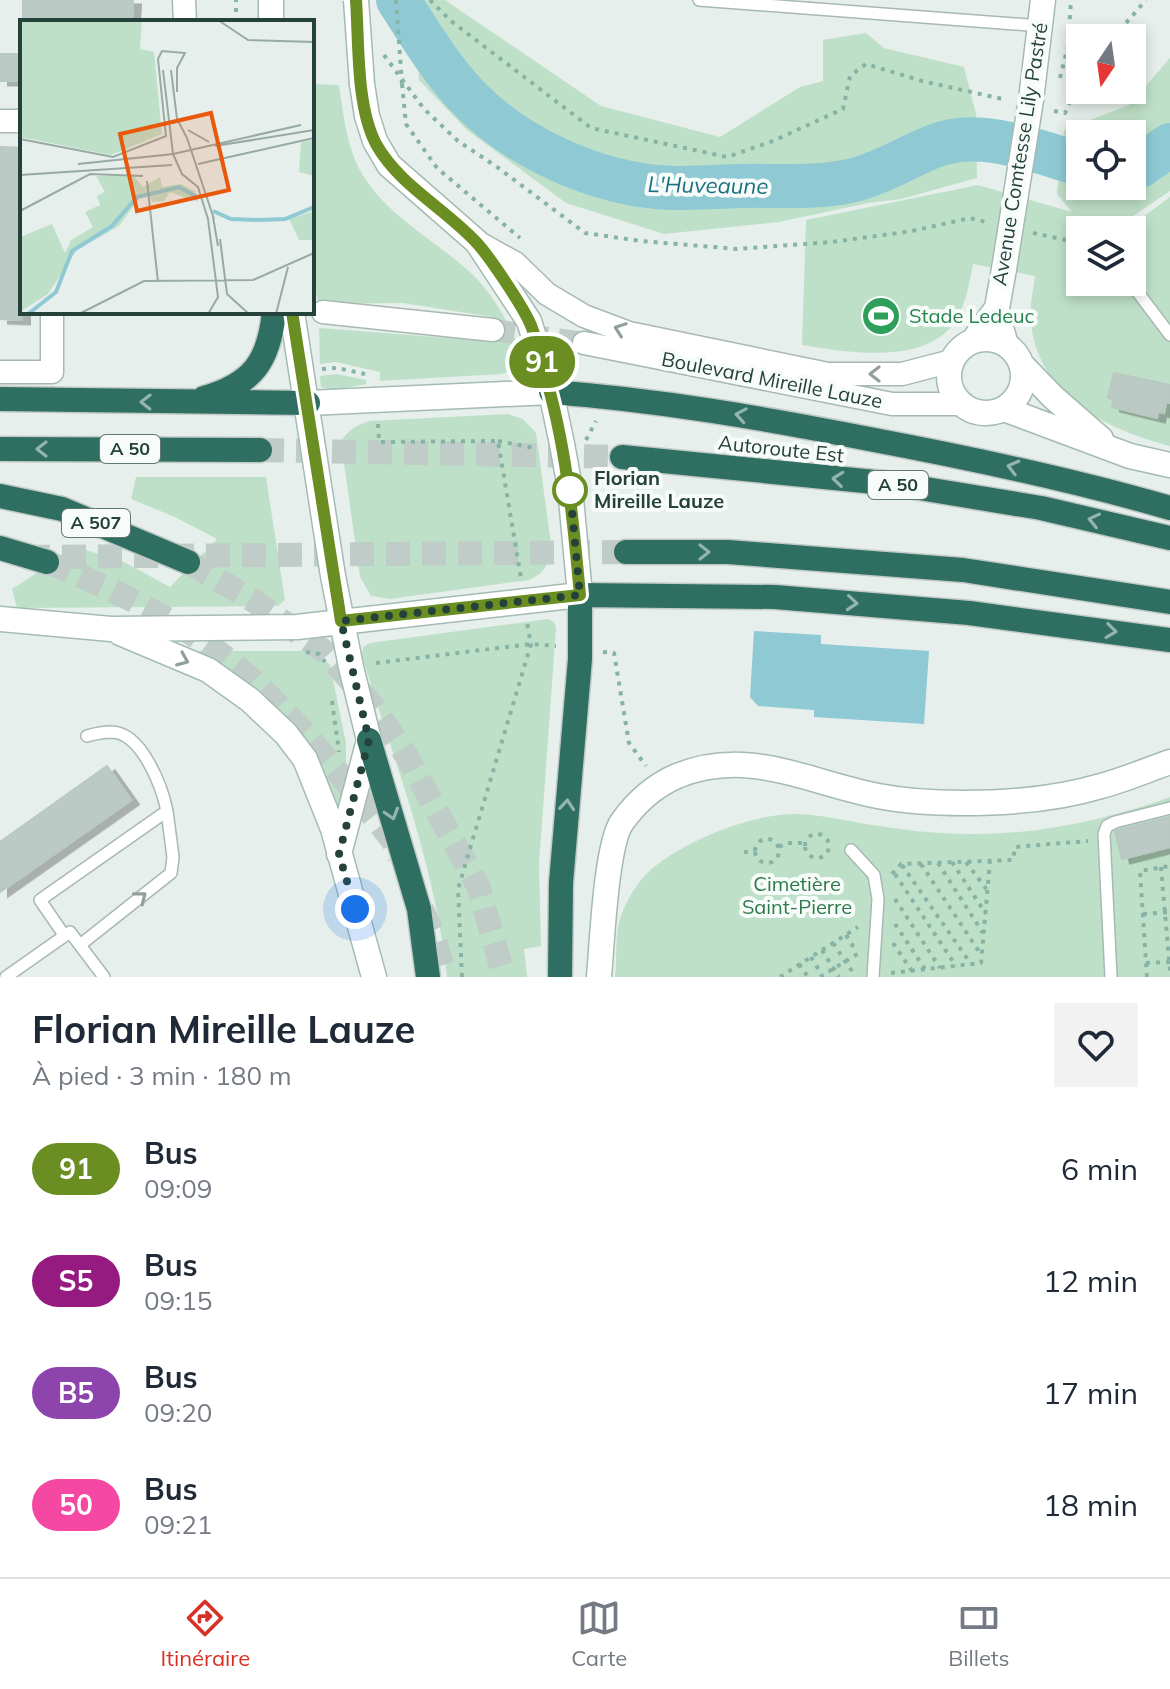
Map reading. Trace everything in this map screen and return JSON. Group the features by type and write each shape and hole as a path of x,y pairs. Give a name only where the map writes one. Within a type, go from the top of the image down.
{"highway":[{"path":"183,403 223,392 242,383 264,358 271,340 274,314"},
{"path":"551,392 686,405 818,429 1000,464 1170,508"},
{"path":"0,399 308,403"},
{"name":"A 50","path":"0,449 260,450"},
{"name":"Autoroute Est","path":"622,457 895,484 1041,508 1170,538"},
{"name":"A 507","path":"0,496 62,509 188,562"},
{"name":"A 507","path":"0,548 47,562"},
{"path":"626,552 728,552 963,570 1170,602"},
{"path":"560,977 561,883 580,659 580,595 775,597 969,613 1170,640"},
{"path":"369,740 419,909 428,977"}],"street":[{"path":"184,0 185,20"},
{"path":"0,619 111,629 297,627 580,595 570,488 551,392 529,321 477,242 389,165 375,141 362,84 356,0"},
{"name":"Avenue Comtesse Lily Pastré","path":"1007,345 997,308 1043,0"},
{"name":"Boulevard Mireille Lauze","path":"477,242 515,263 547,294 629,333 828,374 902,374 952,361"},
{"name":"Avenue Comtesse Lily Pastré","path":"973,341 997,308"},
{"path":"323,312 493,330"},
{"path":"0,372 52,372 52,314"},
{"path":"292,314 341,621 369,740 339,854"},
{"path":"990,338 1017,353 1024,378 1014,401 1004,409 990,413 975,411 961,404 952,391 949,376 952,361 960,349 973,341 990,338"},
{"name":"Boulevard Mireille Lauze","path":"584,343 892,404 961,404"},
{"path":"1022,365 1108,445"},
{"path":"308,403 551,392"},
{"path":"1004,409 1108,445 1130,456 1170,465"},
{"path":"111,629 208,670 250,700 286,734 309,769 333,829 374,977"},
{"path":"599,977 610,864 619,825 650,792 700,767 734,763 771,768 880,797 962,803 1029,799 1099,787 1170,762"}],"lane":[{"path":"699,0 1041,26"},
{"path":"1141,296 1170,335"},
{"path":"80,945 171,873 173,857 161,786 150,764 134,745 119,734 111,732 87,736"},
{"path":"1111,977 1103,840 1107,826 1170,808"},
{"path":"64,935 40,900 167,811"},
{"path":"851,850 876,874 878,899 873,976"},
{"path":"6,977 72,932 104,977"}],"path":[{"path":"396,0 406,124 437,168 530,246"},
{"path":"430,0 451,21 591,128 727,157 773,141 843,109 850,76 866,64 922,81 1065,113 1069,104"},
{"path":"1057,90 1068,46 1071,0"},
{"path":"1125,24 1146,0"},
{"path":"379,48 424,109 458,141 585,233 737,249 832,242 912,231 970,218 998,224"},
{"path":"1025,231 1066,240"},
{"path":"320,370 337,368 373,376"},
{"path":"377,420 379,442 498,441 534,448"},
{"path":"586,440 596,421"},
{"path":"498,441 521,583"},
{"path":"462,977 458,889 531,644 527,621"},
{"path":"364,664 531,644 556,646"},
{"path":"601,651 614,653 629,743 650,792"},
{"path":"295,652 319,654 328,672"},
{"path":"330,687 341,764"},
{"path":"816,833 826,837 829,847 824,856 815,858 806,853 804,843 811,834 816,833"},
{"path":"779,847 772,840 763,839 755,846 755,851 759,860 769,863 777,857 779,847 786,843 804,843"},
{"path":"901,864 1013,860 1015,847 1103,840"},
{"path":"744,852 755,851"},
{"path":"873,976 981,963 990,861"},
{"path":"952,862 987,916"},
{"path":"966,862 988,892"},
{"path":"920,863 982,955"},
{"path":"937,863 984,935"},
{"path":"895,874 901,864"},
{"path":"901,864 971,964"},
{"path":"1147,977 1140,871 1170,866"},
{"path":"1161,867 1170,971"},
{"path":"876,874 895,874"},
{"path":"876,874 940,968"},
{"path":"895,874 956,966"},
{"path":"878,899 925,969"},
{"path":"1143,914 1167,912"},
{"path":"780,977 790,974 799,964 858,927 876,925"},
{"path":"811,957 822,977 857,953 846,935"},
{"path":"833,943 857,977"},
{"path":"822,950 839,977"},
{"path":"1146,963 1170,962"},
{"path":"799,964 808,977"}],"green space":[{"path":"415,0 445,0 601,106 720,137 800,87 823,81 823,40 866,33 884,48 964,67 976,114 977,178 901,199 779,222 664,234 566,203 467,130 419,80"},
{"name":"Stade Ledeuc","path":"1170,58 1170,191 1133,216 1066,216 1066,296 1146,296 1144,216 1170,197 1170,446 1101,419 1062,390 1037,350 1031,325 1035,276 973,264 964,302 954,323 940,337 923,346 883,353 802,345 806,220 978,185 1072,212 1057,194 1066,129 1066,200 1146,200 1146,120 1090,120 1130,104 1146,104 1146,86"},
{"path":"314,84 339,85 347,134 354,158 366,180 402,219 459,262 489,293 524,358 515,370 501,374 380,381 380,372 336,362 320,364 319,328 501,342 492,317 403,303 318,304 314,280"},
{"path":"337,374 366,380 366,384 334,390 321,387 320,376"},
{"path":"508,414 523,419 536,433 551,544 548,562 543,570 529,580 390,599 371,596 360,577 341,442 343,438 353,428 370,421"},
{"path":"136,477 266,477 285,600 278,606 17,608 12,589 77,547 124,562 170,587 217,539 131,499"},
{"path":"548,619 554,622 556,628 539,864 541,946 524,949 527,977 447,977 442,936 424,855 362,656 363,647 370,643"},
{"path":"187,651 316,651 330,665 346,743 346,793 337,815 301,741"},
{"name":"Cimetière Saint-Pierre","path":"1170,797 1170,977 615,977 621,915 642,878 684,847 721,830 759,818 804,814 920,831 995,834 1071,824 1121,813"}],"water":[{"path":"754,631 821,635 821,644 929,651 924,724 814,717 814,710 758,706 750,697"}],"building":[{"path":"23,0 133,0 132,19 23,20"},
{"path":"0,54 20,54 20,81 0,81"},
{"path":"0,147 20,148 22,320 0,319"},
{"path":"1114,373 1170,385 1170,403 1166,403 1164,413 1158,412 1157,418 1112,407 1113,399 1108,398"},
{"path":"107,766 131,800 0,892 0,842"},
{"path":"1170,817 1170,847 1122,859 1115,831"}],"waterway":[{"name":"L'Huveaune","path":"398,0 447,72 485,113 533,147 615,180 671,188 825,185 864,177 932,147 968,139 1006,143 1066,160"},
{"name":"L'Huveaune","path":"1146,162 1170,145"}],"tunnel":[{"path":"493,330 584,343"},
{"path":"260,450 622,457"},
{"path":"26,557 626,552"},
{"path":"47,562 147,608 231,662 306,734 393,841 399,857"},
{"path":"188,562 254,601 325,652 373,706 406,755 478,886 504,977"},
{"path":"422,909 435,939 445,977"}],"bus line":[{"name":"91","path":"292,314 341,621 580,595 570,488 562,444 551,392 529,321 477,242 389,165 375,141 362,84 356,0"}],"place":[{"name":"Stade Ledeuc","path":"881,316"},
{"name":"Florian Mireille Lauze","path":"570,490"}],"route":[{"path":"355,909 339,854 369,740 341,621 580,595 570,490"}]}
